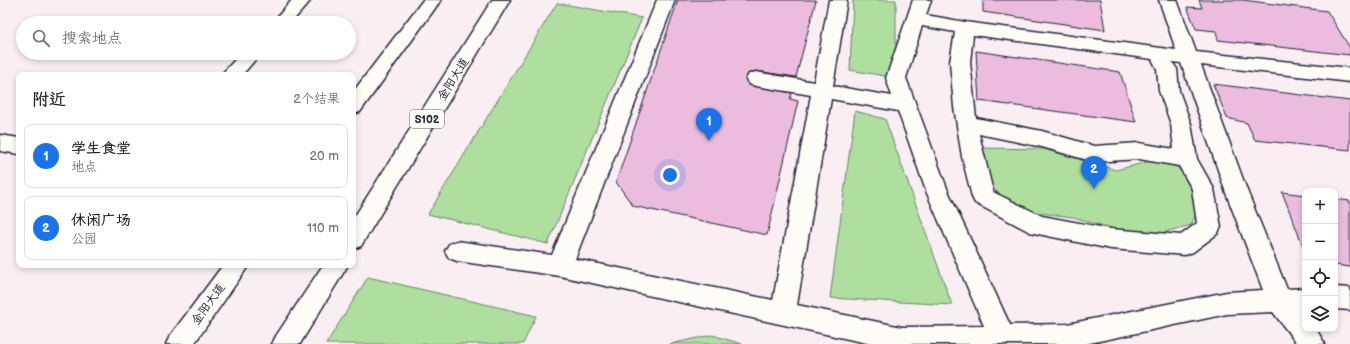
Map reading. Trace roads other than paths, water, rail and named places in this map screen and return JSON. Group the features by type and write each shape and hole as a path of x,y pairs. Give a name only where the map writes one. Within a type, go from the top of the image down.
{"street":[{"path":"287,16 302,0"},
{"path":"356,103 432,0"},
{"name":"金阳大道","path":"356,233 502,0"},
{"path":"560,266 666,0"},
{"path":"783,313 838,0"},
{"path":"1168,0 1278,300 1312,344"},
{"path":"1004,341 937,191 896,78 918,10 965,28 1188,58 1350,76"},
{"path":"965,28 960,62 967,124 973,158 983,197 1038,225 1111,239 1184,245 1209,227 1203,189 1186,159 1181,124 1169,91 1167,69 1158,54"},
{"path":"234,72 245,60"},
{"path":"756,79 906,105"},
{"path":"967,124 1042,139 1094,154 1139,151 1186,159"},
{"path":"0,143 16,146"},
{"path":"457,251 560,266 902,339 1004,341 1067,336 1227,303 1302,299"},
{"name":"金阳大道","path":"179,344 235,268"},
{"path":"285,344 334,268"},
{"path":"1338,298 1350,299"}],"place":[{"name":"学生食堂","path":"709,141"},
{"name":"休闲广场","path":"1094,189"}]}
